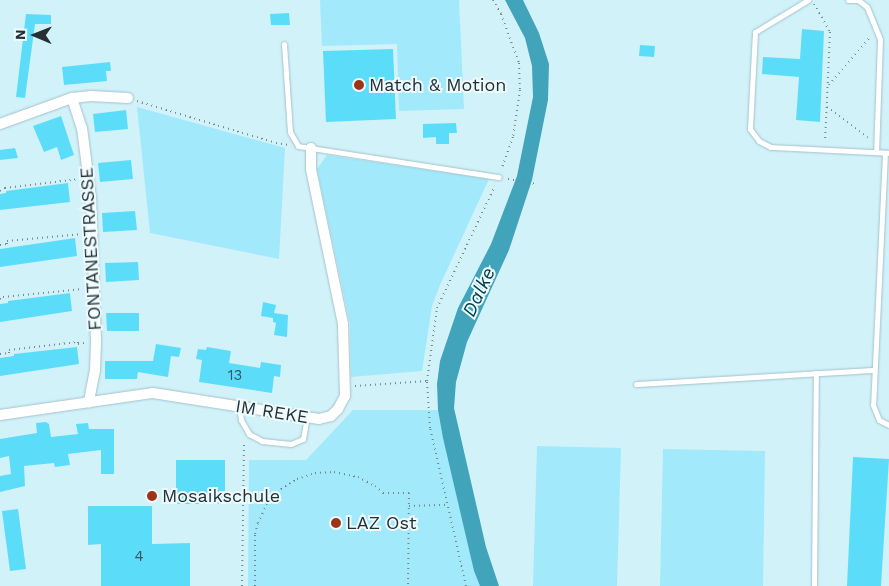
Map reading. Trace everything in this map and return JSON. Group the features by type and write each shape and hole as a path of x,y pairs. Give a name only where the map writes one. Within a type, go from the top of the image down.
{"street":[{"path":"0,124 72,98 90,96 128,98"},
{"name":"FONTANESTRASSE","path":"72,98 82,128 92,233 96,342 95,370 89,402"},
{"name":"IM REKE","path":"0,415 153,393 319,419 331,416 338,409 345,396 343,324 311,169 311,148"}],"lane":[{"path":"810,0 755,32 750,129 759,141 771,147 887,153 873,404 879,420 889,425"},
{"path":"848,0 858,0 867,7 880,40 876,152"},
{"path":"284,44 290,132 298,146 499,177"},
{"path":"636,384 874,370"},
{"path":"814,586 816,374"},
{"path":"240,407 241,420 248,434 262,440 291,444 304,439 307,417"}],"path":[{"path":"466,586 430,428 427,381 437,308 499,177 513,137 520,90 519,63 501,14 493,0"},
{"path":"810,0 830,32 824,150"},
{"path":"828,86 876,30"},
{"path":"128,98 276,143 298,146"},
{"path":"827,107 876,144"},
{"path":"0,191 5,188 88,178"},
{"path":"507,179 535,184"},
{"path":"0,244 7,244 7,241 92,233"},
{"path":"0,299 3,297 95,287"},
{"path":"0,354 9,353 8,350 96,342"},
{"path":"346,386 427,381"},
{"path":"242,586 244,440 248,434"},
{"path":"255,586 255,545 258,523 272,498 281,489 297,479 323,472 350,475 375,486 383,493 409,493 408,586"},
{"path":"409,506 447,505"}],"shaded area":[{"path":"320,0 459,0 464,109 399,111 397,44 322,46"},
{"path":"137,107 285,148 279,259 150,233"},
{"path":"327,155 489,179 432,306 422,371 351,377 350,324 317,169"},
{"name":"LAZ Ost","path":"353,410 438,410 474,571 480,586 248,586 249,460 306,460"},
{"path":"537,446 621,448 617,586 533,586"},
{"path":"663,449 765,451 763,586 660,586"}],"water":[{"name":"Dalke","path":"505,0 523,0 539,33 549,64 548,100 532,180 509,250 467,342 456,382 454,408 486,547 499,586 480,586 474,571 443,438 438,410 437,384 440,361 458,308 491,244 517,176 533,97 532,66 525,38"}],"building":[{"path":"289,13 290,25 271,25 270,14"},
{"path":"26,14 51,15 51,24 35,24 25,98 16,97"},
{"path":"802,29 824,31 820,122 796,120 799,77 762,74 763,57 800,59"},
{"path":"640,45 655,46 654,57 639,56"},
{"name":"Match & Motion","path":"393,49 396,119 326,122 323,51"},
{"path":"110,62 111,71 106,71 107,81 64,85 62,67"},
{"path":"126,110 128,129 95,132 93,114"},
{"path":"61,116 74,155 61,160 57,147 44,152 33,126"},
{"path":"456,123 457,133 449,133 449,144 436,144 436,137 423,138 423,124"},
{"path":"15,148 18,158 0,160 0,150"},
{"path":"131,160 133,179 100,182 98,163"},
{"path":"68,183 70,202 0,210 0,194 6,193 6,191"},
{"path":"135,211 137,230 103,232 102,213"},
{"path":"75,238 77,256 0,267 0,249"},
{"path":"138,262 139,280 106,282 105,263"},
{"path":"70,293 72,311 0,322 0,304 8,303 8,301"},
{"path":"263,302 276,305 274,313 288,315 287,337 274,335 276,323 273,322 273,318 261,316"},
{"path":"106,313 139,313 139,331 107,331"},
{"path":"156,344 181,348 179,357 171,356 168,377 138,372 137,379 105,379 105,361 153,361"},
{"path":"77,347 79,364 0,376 0,358 14,356 14,354"},
{"path":"207,347 231,351 229,363 260,368 261,362 281,365 280,377 274,376 272,393 199,382 202,360 196,359 198,349 206,350"},
{"path":"46,422 49,424 51,437 78,434 76,424 88,423 89,429 114,429 114,474 101,474 101,450 68,454 70,465 55,467 54,463 24,466 25,486 0,492 0,476 11,474 9,456 0,458 0,439 37,433 36,423"},
{"path":"853,457 889,459 881,586 847,586"},
{"path":"176,460 225,460 225,504 176,504"},
{"path":"88,506 152,506 152,544 190,543 190,586 101,586 101,544 88,545"},
{"path":"18,509 26,569 10,571 2,511"}],"place":[{"name":"Match & Motion","path":"359,85"},
{"name":"Mosaikschule","path":"152,496"},
{"name":"LAZ Ost","path":"336,523"}]}
